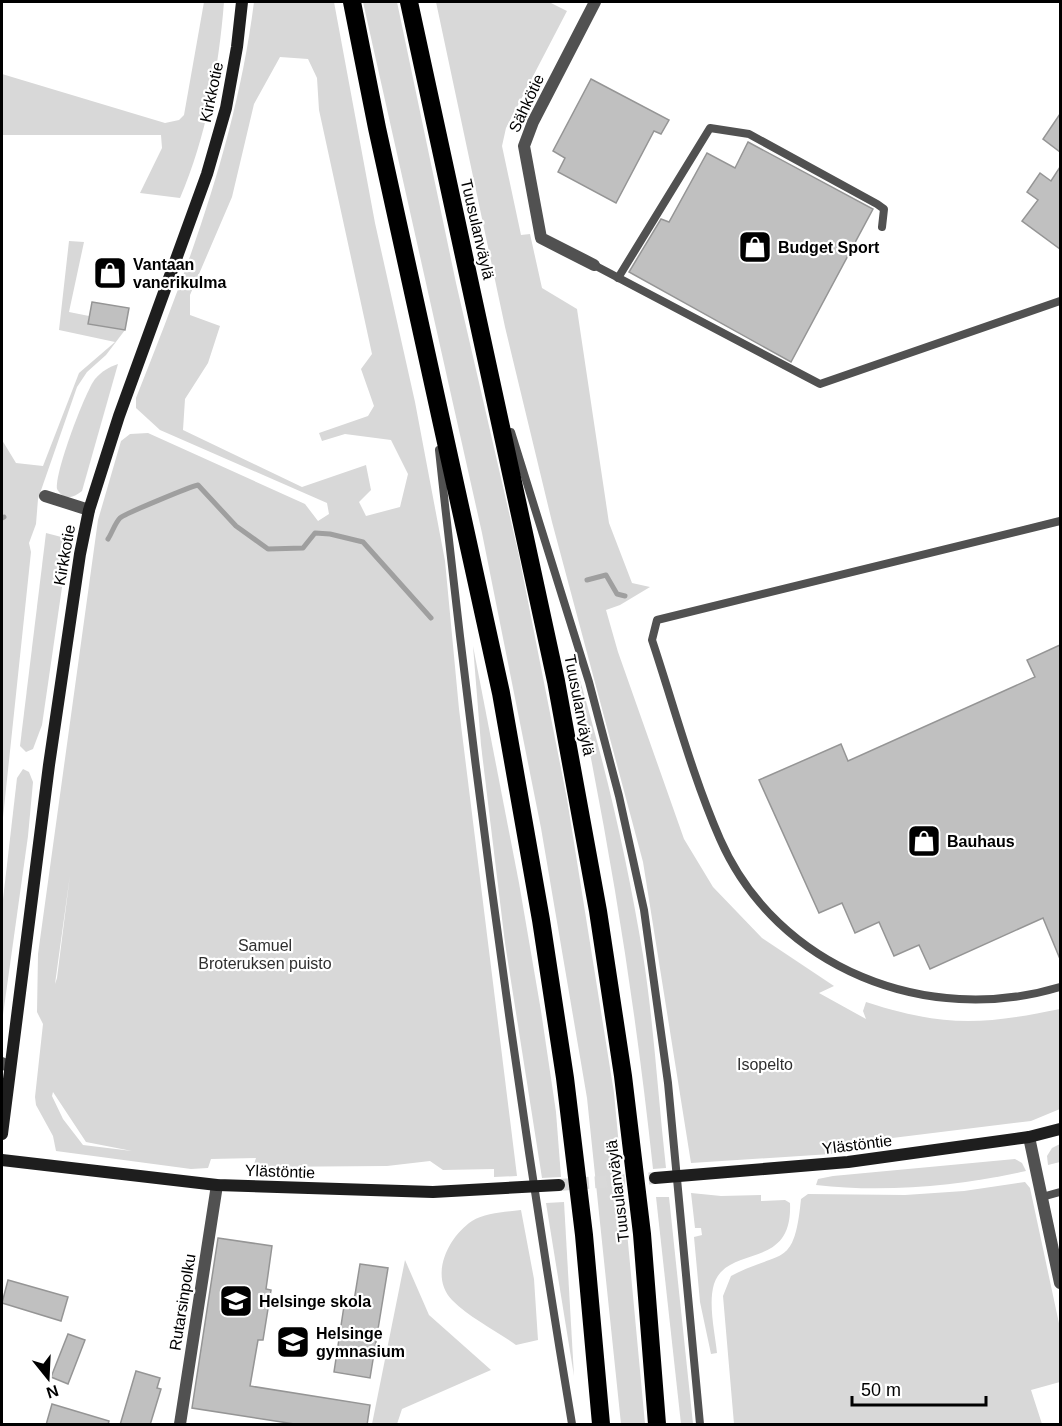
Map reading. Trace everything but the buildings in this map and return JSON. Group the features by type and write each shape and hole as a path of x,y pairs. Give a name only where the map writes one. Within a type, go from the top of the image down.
{"highway":[{"path":"352,2 501,693 541,920 565,1078 584,1236 601,1425"},
{"name":"Tuusulanväylä","path":"409,2 431,114 487,357 556,681 598,911 623,1076 642,1234 657,1425"}],"street":[{"name":"Kirkkotie","path":"2,1134 6,1065 80,554 89,510 119,416 193,220 207,174 226,108 242,2"},
{"name":"Sähkötie","path":"594,265 541,238 524,146 532,122 596,2"},
{"path":"45,496 89,510"},
{"name":"Ylästöntie","path":"655,1178 848,1162 1029,1137 1060,1129"},
{"path":"1029,1137 1060,1283"},
{"name":"Ylästöntie","path":"2,1160 218,1185 433,1192 559,1185"},
{"name":"Rutarsinpolku","path":"180,1425 218,1185"}],"lane":[{"path":"618,278 710,128 748,134 877,204 884,209 882,227"},
{"path":"594,265 820,384 1060,301"},
{"path":"487,357 589,682 619,796 644,910 668,1083 700,1425"},
{"path":"431,374 466,705 525,1136 572,1425"},
{"path":"1060,520 657,620 652,640 720,840 741,876 785,928 813,951 854,974 892,989 928,998 997,1000 1037,994 1060,987"},
{"path":"1042,1197 1060,1192"}],"green space":[{"path":"204,2 224,2 222,27 215,77 204,127 180,198 140,193 162,148 161,135 2,135 2,74 165,123 179,120 184,115"},
{"name":"Samuel Broteruksen puisto","path":"254,2 334,2 375,223 415,402 445,561 459,709 517,1176 494,1177 494,1169 443,1170 430,1161 387,1166 253,1167 256,1158 211,1159 208,1168 191,1169 56,1151 53,1136 36,1105 43,1024 37,1012 38,954 98,520 121,441 130,434 148,433 305,504 318,521 329,514 327,503 160,430 136,408 136,398 174,301 208,204 235,105","holes":["280,57 308,59 317,78 319,110 372,354 361,369 374,406 368,416 319,433 322,441 345,434 391,440 408,474 400,507 366,516 359,502 371,490 366,465 302,487 183,430 185,399 208,363 220,326 190,315 190,295 232,197 254,104","70,875 57,978 55,984","53,1092 86,1142 132,1151 83,1145 63,1119 52,1096"]},
{"path":"363,2 397,2 456,283 519,556 567,799 614,1093 645,1424 621,1424 587,1098 541,828 482,533"},
{"name":"Isopelto","path":"436,2 549,2 567,11 506,128 502,146 521,235 530,234 542,288 577,309 609,523 632,583 650,587 620,605 606,610 618,652 684,839 713,887 762,938 834,986 819,993 866,1019 863,1011 866,1002 918,1016 963,1021 1008,1018 1060,1009 1060,1109 1031,1121 868,1141 831,1154 691,1163 643,862 552,522 505,327"},
{"path":"69,241 84,242 69,312 89,316 88,324 125,330 106,355 87,372 77,387 38,499 36,524 29,543 31,552 2,827 2,440 16,463 43,466 79,373 115,342 59,330"},
{"path":"118,364 82,491 72,497 66,497 57,489 57,480 78,416 95,379"},
{"path":"46,533 69,539 42,725 33,749 26,752 20,746"},
{"path":"473,646 519,883 541,1011 556,1112 561,1177 542,1178 505,943 481,745"},
{"path":"572,666 577,670 606,776 637,919 650,1008 666,1168 653,1169 638,1043 619,917"},
{"path":"23,769 29,772 33,782 28,836 2,1022 2,908 17,778"},
{"path":"1060,1144 1060,1162 1048,1165 1047,1156 1052,1148"},
{"path":"1015,1159 1022,1163 1026,1171 975,1181 895,1188 816,1185 818,1179 833,1176"},
{"path":"1025,1182 1030,1188 1060,1328 1060,1382 1031,1390 1042,1424 734,1424 723,1296 731,1276 783,1254 789,1247 798,1222 801,1199 808,1194 905,1195 964,1191"},
{"path":"691,1193 721,1196 761,1195 761,1201 785,1200 790,1203 788,1225 781,1239 771,1248 732,1264 721,1272 714,1284 712,1309 717,1353 711,1354 700,1302 694,1237 702,1235 701,1228 695,1228"},
{"path":"656,1197 669,1197 693,1424 681,1424"},
{"path":"564,1202 574,1376 546,1203"},
{"path":"521,1210 534,1279 538,1340 516,1345 452,1300 445,1290 442,1269 449,1247 463,1228 472,1221 502,1212"},
{"path":"405,1260 429,1315 491,1370 402,1409 397,1424 372,1424"}],"waterway":[{"path":"108,539 120,518 198,485 236,526 268,549 303,548 315,533 363,542 431,618"},
{"path":"587,580 606,575 617,594 625,596"}],"tunnel":[{"path":"559,1185 655,1178"}],"place":[{"name":"Budget Sport","path":"755,247"},
{"name":"Vantaan vanerikulma","path":"110,273"},
{"name":"Bauhaus","path":"924,841"},
{"name":"Helsinge skola","path":"236,1301"},
{"name":"Helsinge gymnasium","path":"293,1342"}]}
